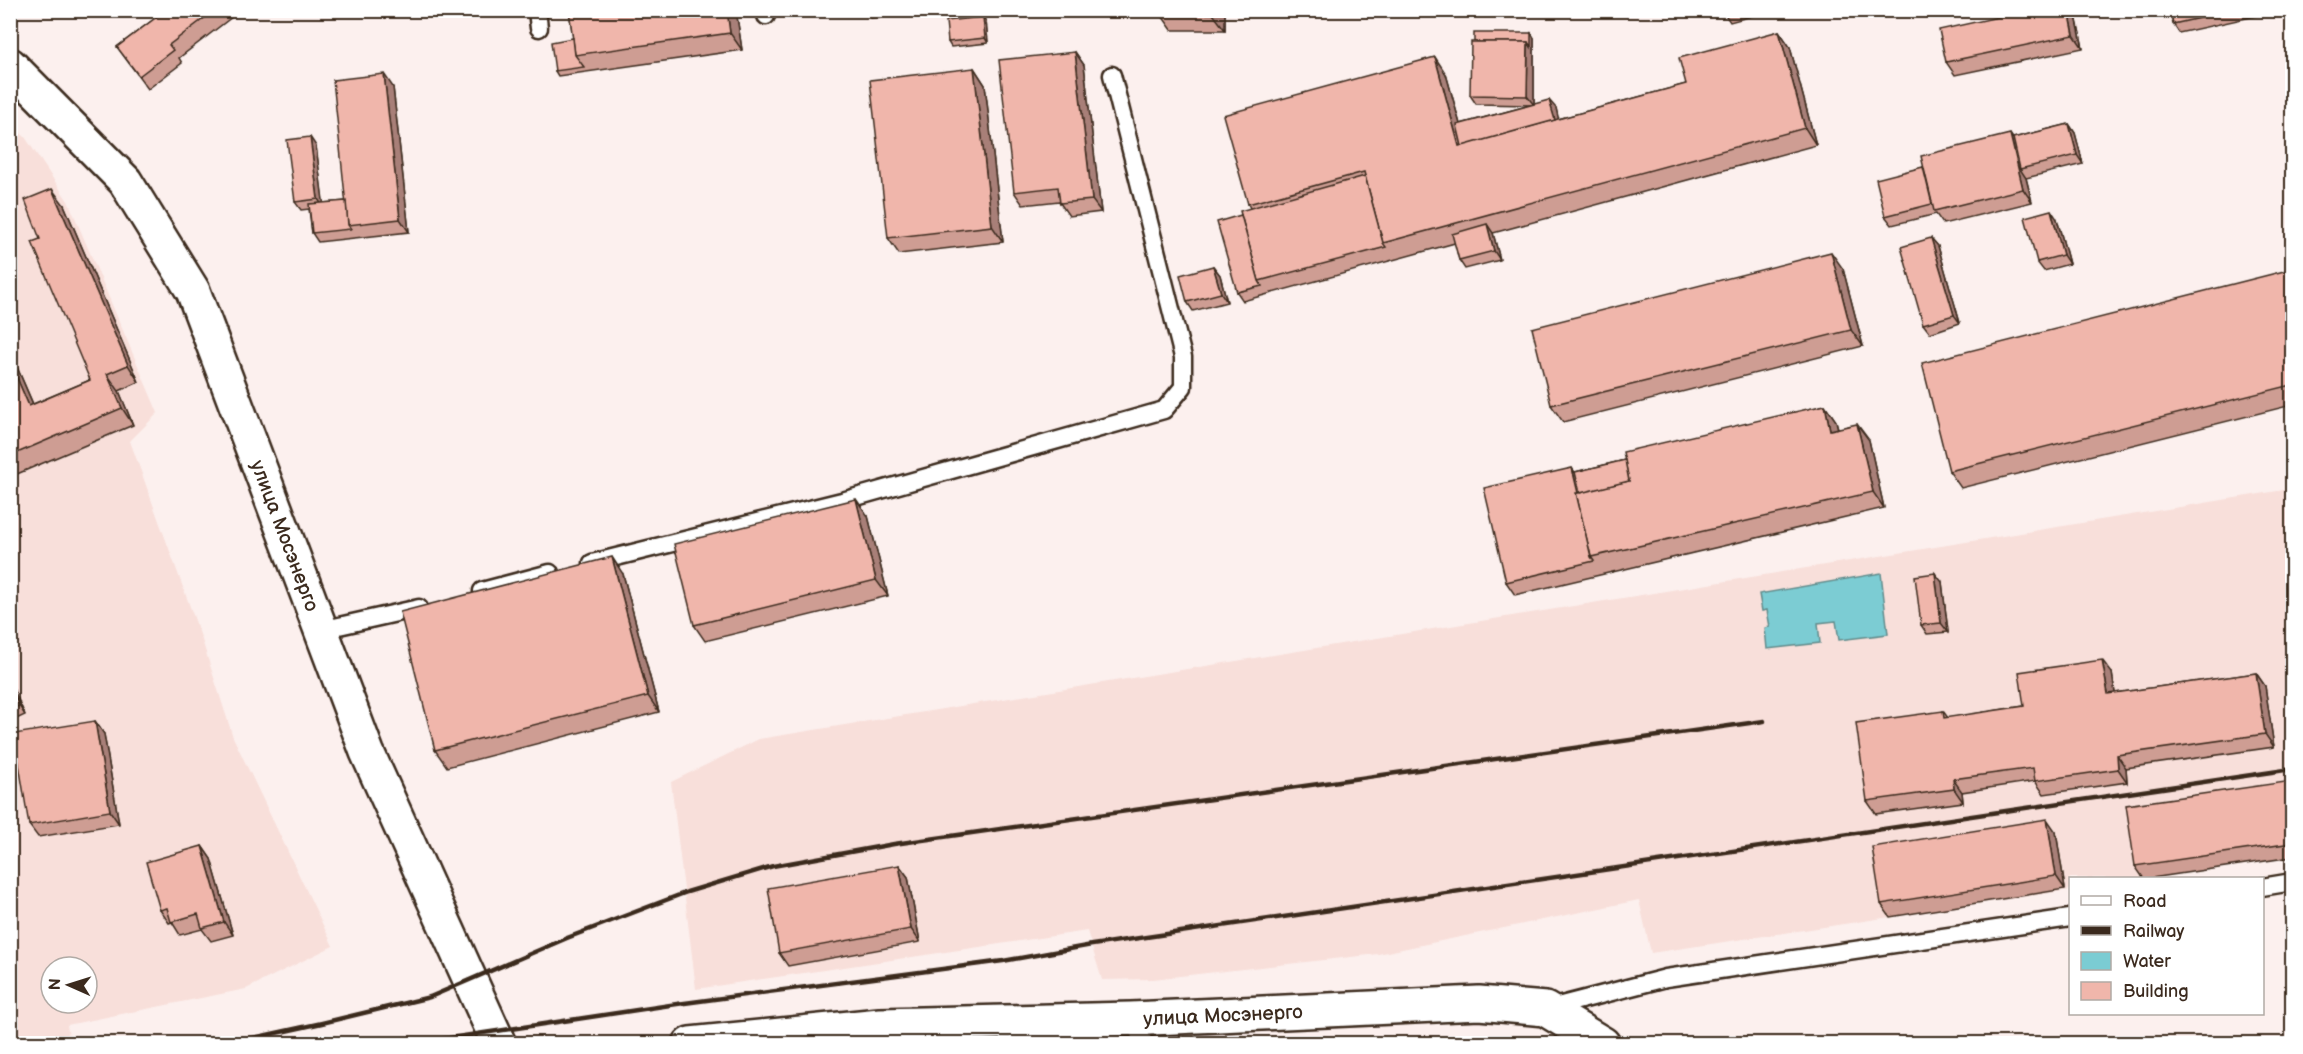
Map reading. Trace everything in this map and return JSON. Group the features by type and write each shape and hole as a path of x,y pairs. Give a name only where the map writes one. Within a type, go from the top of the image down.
{"street":[{"name":"улица Мосэнерго","path":"10,65 125,181 193,291 367,752 499,1044"},
{"name":"улица Мосэнерго","path":"690,1044 826,1037 880,1025 1138,1031 1479,1003 1545,1009 1603,1044"}],"lane":[{"path":"537,10 539,28"},
{"path":"462,596 842,501 1164,410 1183,387 1183,357 1112,75"},
{"path":"321,630 384,617 439,602"},
{"path":"2264,887 2292,882"},
{"path":"1545,1009 1666,978 2069,918"}],"shaded area":[{"path":"10,123 25,137 68,201 158,413 130,441 201,637 233,737 333,946 246,989 67,1025 70,1043 11,1043"},
{"path":"2284,490 2292,538 2292,857 2152,877 2069,877 2069,890 1651,953 1639,900 1378,954 1153,979 1102,980 1087,931 696,989 671,782 759,739"}],"water":[{"path":"1881,573 1888,634 1839,640 1836,621 1818,623 1820,643 1767,649 1765,628 1770,627 1767,610 1762,611 1759,594"}],"building":[{"path":"166,10 215,10 169,45 173,50 139,76 117,47"},
{"path":"569,10 727,10 730,33 575,55"},
{"path":"1160,10 1213,10 1213,14 1160,13"},
{"path":"2030,10 2069,10 2074,35 1946,62 1939,30"},
{"path":"2170,10 2235,10 2173,24"},
{"path":"983,17 985,38 948,42 946,21"},
{"path":"1779,31 1805,128 1383,243 1364,172 1248,204 1223,115 1435,57 1459,146 1686,84 1679,58"},
{"path":"1474,33 1531,33 1531,47 1528,42 1474,42"},
{"path":"573,38 575,55 584,67 555,71 551,42"},
{"path":"1471,42 1528,42 1527,96 1470,95"},
{"path":"1075,52 1092,200 1060,203 1058,187 1014,192 999,60"},
{"path":"974,68 992,226 888,238 870,80"},
{"path":"384,74 400,219 348,225 333,80"},
{"path":"1549,100 1555,120 1462,146 1457,125"},
{"path":"2069,124 2077,155 2020,169 2013,138"},
{"path":"2010,134 2023,189 1934,211 1921,156"},
{"path":"310,137 318,199 295,202 287,140"},
{"path":"1923,167 1932,204 1885,216 1876,179"},
{"path":"1365,176 1386,247 1259,281 1240,211"},
{"path":"52,189 128,365 107,374 122,408 10,456 10,362 29,406 90,380 32,242 40,239 25,200"},
{"path":"346,201 348,225 351,229 312,233 309,204"},
{"path":"2051,210 2063,255 2037,262 2025,217"},
{"path":"1241,215 1262,286 1237,292 1217,222"},
{"path":"1487,224 1494,251 1459,260 1452,234"},
{"path":"1931,238 1954,315 1923,324 1901,247"},
{"path":"1831,252 1851,330 1551,405 1532,328"},
{"path":"1213,266 1221,293 1187,302 1180,275"},
{"path":"2292,269 2292,385 1949,471 1922,363"},
{"path":"1825,405 1830,430 1857,424 1873,492 1591,557 1576,493 1629,481 1623,452"},
{"path":"1625,460 1629,481 1580,493 1575,472"},
{"path":"1572,468 1591,557 1594,561 1506,582 1484,488"},
{"path":"856,499 876,580 694,625 674,544"},
{"path":"612,557 648,696 435,750 400,612"},
{"path":"1935,573 1941,623 1921,625 1915,576"},
{"path":"2102,660 2108,694 2256,673 2265,734 2117,755 2118,769 2035,781 2033,768 1953,779 1954,789 1867,801 1856,723 1943,711 1944,718 2024,706 2019,672"},
{"path":"10,687 19,706 10,710"},
{"path":"95,721 110,811 29,825 14,734"},
{"path":"2292,781 2292,843 2135,866 2126,805"},
{"path":"2047,819 2056,876 1881,904 1872,847"},
{"path":"202,846 224,922 202,928 198,914 171,922 167,908 160,910 146,862"},
{"path":"899,865 911,929 779,953 768,888"}],"railway":[{"path":"226,1044 430,997 567,938 687,892 773,866 894,844 1764,721"},
{"path":"410,1044 677,1004 1003,961 1092,945 2292,769"}]}
